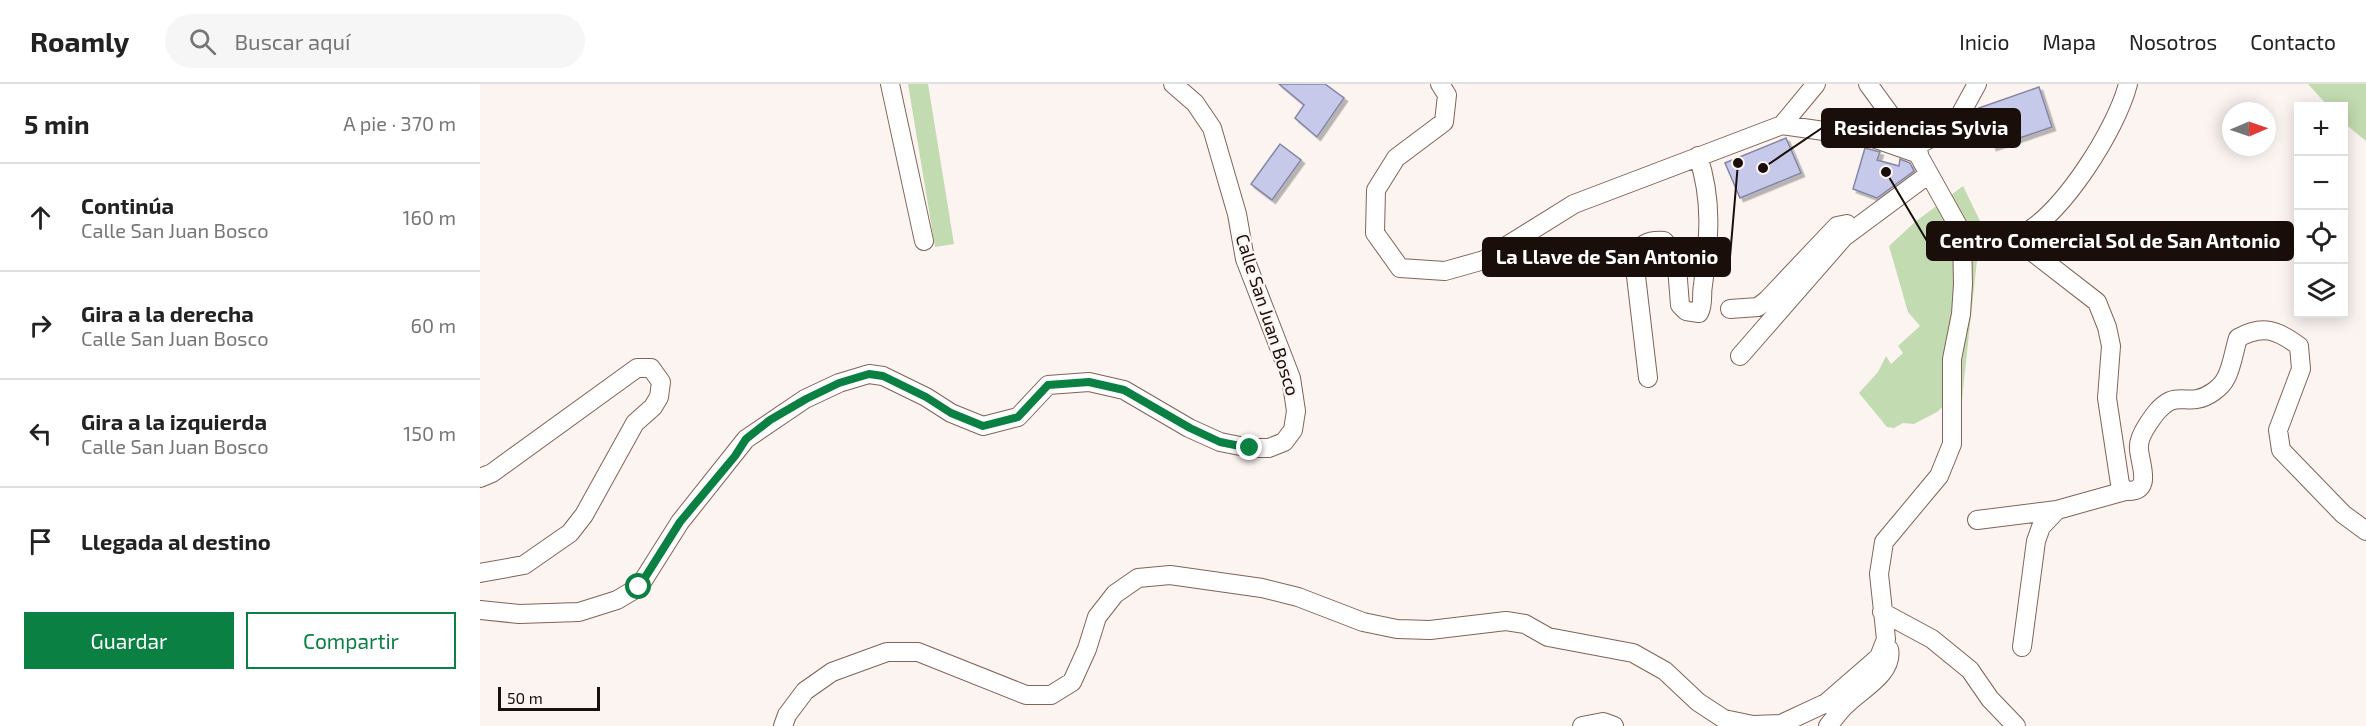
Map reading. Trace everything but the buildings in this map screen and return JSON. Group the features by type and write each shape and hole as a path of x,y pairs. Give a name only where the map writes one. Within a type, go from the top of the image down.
{"street":[{"path":"890,84 924,241"},
{"name":"Calle San Juan Bosco","path":"480,610 519,614 579,612 617,600 639,587 680,522 735,456 746,439 770,420 806,399 839,383 869,374 883,376 926,397 951,413 983,426 1018,417 1048,385 1089,382 1124,390 1190,428 1220,442 1250,448 1269,448 1284,442 1293,430 1296,411 1291,378 1245,259 1237,214 1212,128 1195,103 1173,84"},
{"path":"1440,84 1447,94 1444,122 1396,158 1376,190 1375,233 1400,268 1445,271 1484,260 1574,204 1782,125 1873,138 1917,151"},
{"path":"1782,125 1816,84"},
{"path":"1828,726 1846,705 1882,674 1890,657 1882,612 1879,574 1884,542 1939,476 1952,444 1952,359 1963,294 1962,233 1917,151 1868,84"},
{"path":"1917,151 1954,126 1977,84"},
{"path":"1962,233 1971,238 2018,237 2049,214 2088,164 2112,125 2128,84"},
{"path":"1648,378 1634,259 1637,250 1644,243 1652,240 1664,241 1676,254 1680,305 1686,311 1699,313 1702,306 1709,235 1706,185 1698,156"},
{"path":"1740,356 1844,237 1929,174"},
{"path":"1730,309 1758,307 1837,226 1846,224 1858,227"},
{"path":"2018,237 2030,250 2097,302 2103,314 2111,346 2111,369 2108,384 2109,416 2120,484 2125,491"},
{"path":"1977,520 2057,510 2139,489 2142,483 2143,464 2139,448 2144,430 2156,411 2169,401 2180,398 2197,400 2215,391 2226,378 2238,338 2251,331 2265,330 2283,334 2299,346 2301,369 2278,430 2281,450 2343,514 2366,531"},
{"path":"480,478 492,472 637,368 651,368 661,382 659,397 653,407 635,423 584,515 570,533 524,564 480,573"},
{"path":"2022,647 2036,541 2041,527 2057,510"},
{"path":"783,726 787,715 805,691 832,672 887,652 918,652 1026,695 1050,695 1072,682 1087,649 1097,617 1115,594 1138,578 1170,575 1262,588 1298,597 1363,622 1396,629 1430,630 1506,621 1525,624 1548,637 1633,653 1665,671 1698,702 1724,719 1753,725 1781,724 1826,703 1879,657 1886,639"},
{"path":"1882,612 1932,639 1970,670 1990,699 2016,726"},
{"path":"1582,726 1603,722 1614,726"}],"green space":[{"path":"908,84 928,84 954,244 935,247"},
{"path":"2308,84 2366,84 2366,141 2348,126 2348,102 2324,102"},
{"path":"1963,186 1981,223 1962,399 1951,399 1937,412 1914,424 1903,423 1894,428 1887,427 1859,393 1878,372 1886,356 1891,364 1903,353 1898,346 1920,326 1908,312 1889,246 1915,222"}],"place":[{"name":"La Llave de San Antonio","path":"1738,163"},
{"name":"Residencias Sylvia","path":"1763,168"},
{"name":"Centro Comercial Sol de San Antonio","path":"1886,172"}],"route":[{"path":"639,587 680,522 735,456 746,439 770,420 806,399 839,383 869,374 883,376 926,397 951,413 983,426 1018,417 1048,385 1089,382 1124,390 1190,428 1220,442 1250,448"}]}
